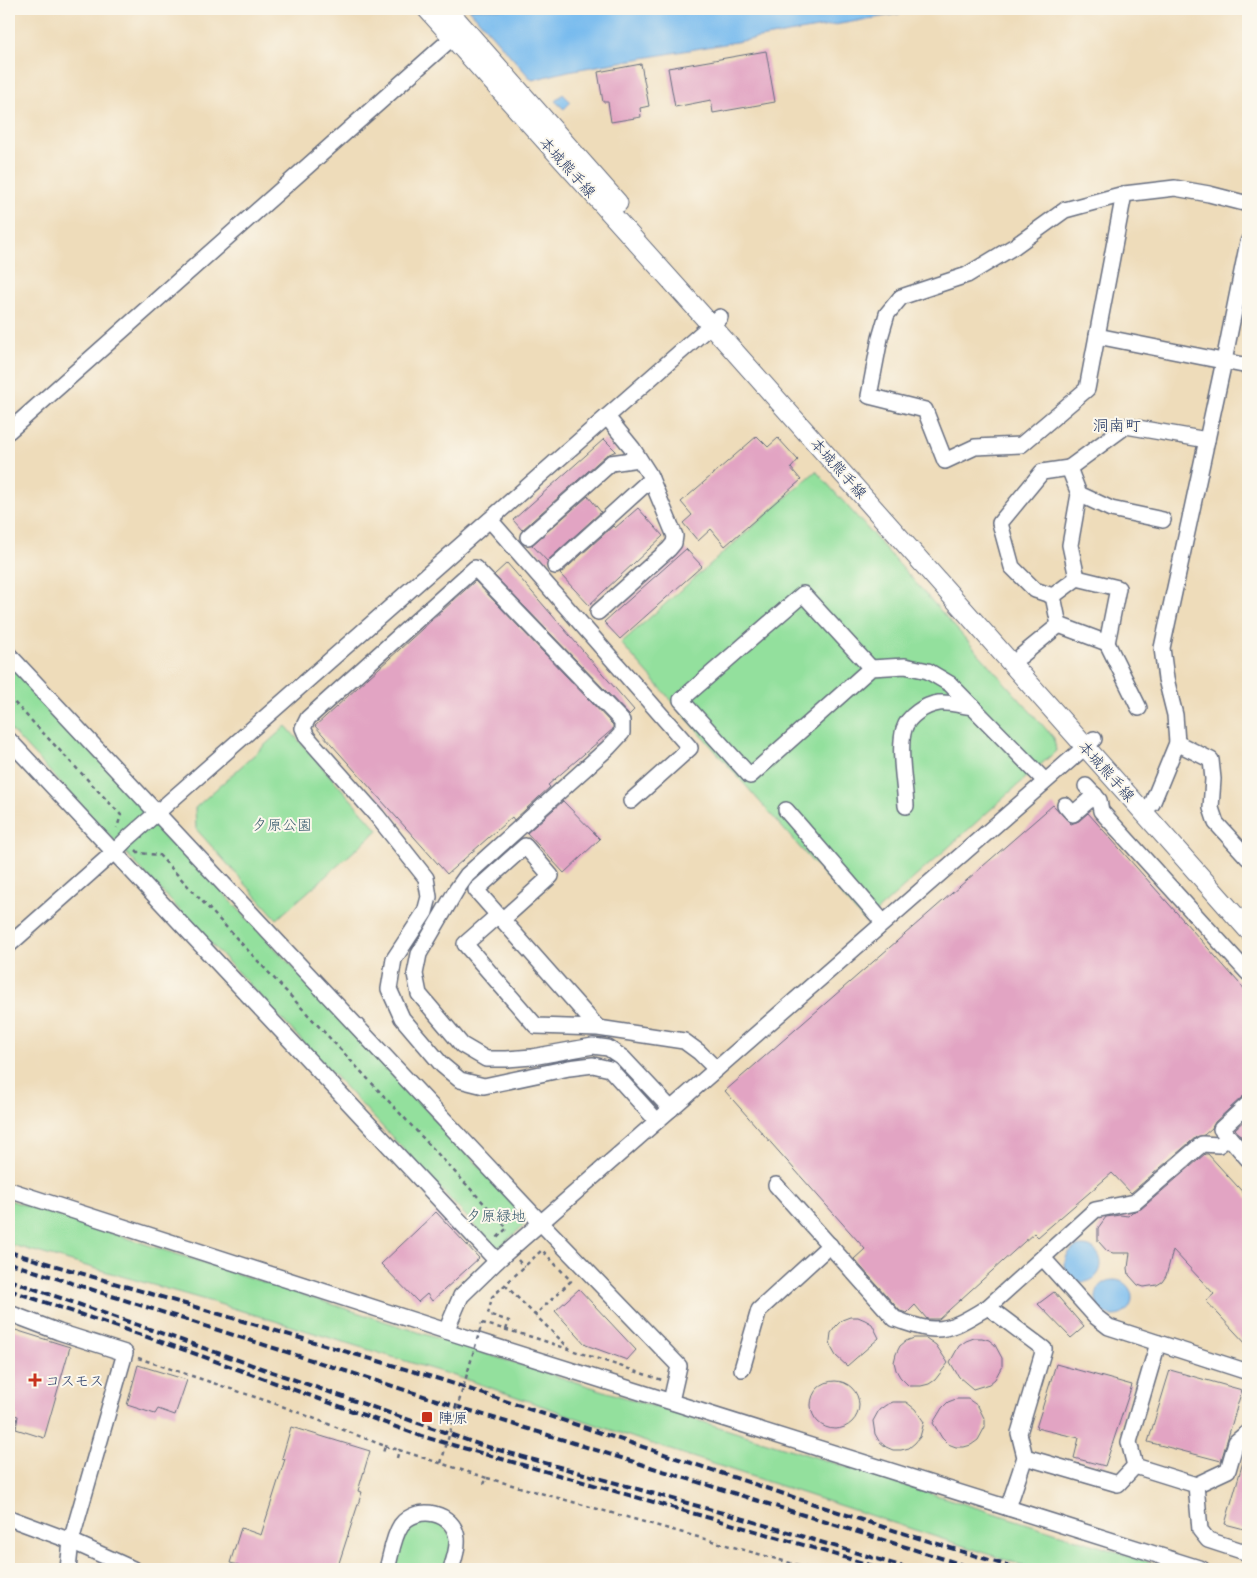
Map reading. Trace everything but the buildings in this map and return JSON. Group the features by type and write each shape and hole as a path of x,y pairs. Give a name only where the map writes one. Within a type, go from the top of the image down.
{"main road":[{"name":"本城熊手線","path":"427,9 716,321 1021,656 1089,742 1152,804 1248,912"},
{"name":"本城熊手線","path":"447,9 716,321 1089,742 1248,930"}],"street":[{"path":"9,431 452,38"},
{"path":"1124,194 1087,389 1021,445 975,447 945,461 925,410 869,396 880,338 887,314 901,297 967,275 1016,246 1066,210 1124,194 1175,188 1248,204"},
{"path":"1152,804 1177,743 1175,715 1166,679 1162,648 1248,242"},
{"path":"9,945 716,321"},
{"path":"1097,336 1248,366"},
{"path":"598,612 674,543 675,536 651,479 639,459 607,417"},
{"path":"1053,596 1035,590 1012,567 1000,523 1042,472 1069,468 1126,426 1207,440"},
{"path":"528,537 610,463 639,459"},
{"path":"1069,468 1079,494 1070,545 1077,578"},
{"path":"555,566 651,479"},
{"path":"1079,494 1111,509 1162,520"},
{"path":"490,520 690,748 631,801"},
{"path":"657,1121 610,1068 592,1065 569,1068 484,1086 460,1080 442,1065 402,1018 389,989 394,959 425,912 429,897 426,878 377,816 307,737 303,728 308,718 475,568 622,721 622,733 609,747 467,874 419,954 415,974 419,994 462,1045 486,1058 532,1057 593,1046 608,1048 623,1058 671,1109"},
{"path":"1053,596 1077,578"},
{"path":"1077,578 1118,588 1106,643 1139,708"},
{"path":"871,668 803,594 681,700 750,776 871,668 904,666 928,671 950,684 1045,780"},
{"path":"1053,596 1059,626"},
{"path":"1021,656 1059,626"},
{"path":"1059,626 1106,643"},
{"path":"9,655 541,1223 679,1366 672,1401"},
{"path":"906,806 902,744 904,729 909,719 923,709 940,703 973,708"},
{"path":"9,740 497,1261"},
{"path":"446,1331 461,1296 497,1261 1089,742"},
{"path":"1177,743 1211,760 1213,779 1211,808 1216,823 1248,858"},
{"path":"1065,805 1073,814 1090,790 1099,800 1101,811 1248,973"},
{"path":"786,810 883,922"},
{"path":"598,1028 500,918 476,890 524,846 551,876 500,918 465,944 536,1026 598,1028 684,1041 716,1069"},
{"path":"1248,1104 1221,1129 1248,1159"},
{"path":"776,1185 896,1319 916,1326 935,1329 953,1325 988,1308 1095,1210 1135,1202 1202,1144 1219,1145 1229,1137"},
{"path":"9,1190 446,1331 1202,1569"},
{"path":"742,1369 759,1310 830,1245"},
{"path":"1043,1258 1096,1318 1109,1327 1248,1372"},
{"path":"988,1308 1044,1349 1019,1433 1025,1457 1008,1508"},
{"path":"9,1313 124,1354 71,1541 68,1569"},
{"path":"1135,1466 1129,1442 1158,1343"},
{"path":"1135,1466 1196,1485 1228,1470 1236,1442 1248,1432"},
{"path":"1025,1457 1118,1484 1135,1466"},
{"path":"1196,1485 1200,1530 1208,1540 1248,1552"},
{"path":"387,1569 397,1533 402,1524 415,1514 423,1512 442,1517 455,1529 457,1548 451,1569"},
{"path":"9,1518 71,1541 134,1569"}],"path":[{"path":"9,697 121,816 116,830 139,853 159,855 494,1213 507,1228 497,1238 524,1267"},
{"path":"506,1330 509,1321 488,1314 492,1298 542,1250 571,1281 535,1315"},
{"path":"505,1285 570,1350"},
{"path":"441,1462 482,1324 532,1337 675,1384"},
{"path":"124,1354 279,1405 385,1446 487,1478 812,1569"},
{"path":"383,1453 385,1446"},
{"path":"397,1458 399,1450"},
{"path":"484,1484 487,1478"}],"green space":[{"path":"816,471 1054,738 1056,751 865,922 621,643"},
{"name":"夕原緑地","path":"9,664 523,1213 526,1220 525,1224 500,1247 494,1246 9,728"},
{"name":"夕原公園","path":"286,726 378,830 277,919 196,829 195,808"},
{"path":"9,1200 483,1353 1172,1569 1034,1569 637,1439 474,1382 216,1303 9,1244"},
{"path":"426,1521 436,1522 442,1526 453,1539 447,1569 395,1569 401,1547 408,1533 418,1524"}],"water":[{"path":"469,9 927,9 568,71 532,80"},
{"path":"563,94 571,102 564,109 555,101"},
{"path":"1083,1246 1090,1247 1096,1251 1100,1257 1100,1271 1096,1277 1090,1281 1083,1282 1076,1281 1070,1277 1066,1271 1065,1264 1066,1257 1070,1251 1076,1247"},
{"path":"1114,1280 1121,1281 1127,1285 1131,1291 1131,1305 1127,1311 1121,1315 1114,1316 1107,1315 1101,1311 1097,1305 1096,1298 1097,1291 1101,1285 1107,1281"}],"railway":[{"path":"9,1252 439,1379 880,1526 1018,1569"},
{"path":"9,1263 433,1399 976,1569"},
{"path":"9,1280 481,1445 751,1521 910,1569"},
{"path":"9,1290 185,1350 421,1436 883,1569"}],"place":[{"name":"コスモス","path":"35,1380"},
{"name":"陣原","path":"427,1417"}],"district":[{"name":"洞南町","path":"1117,425"}]}
